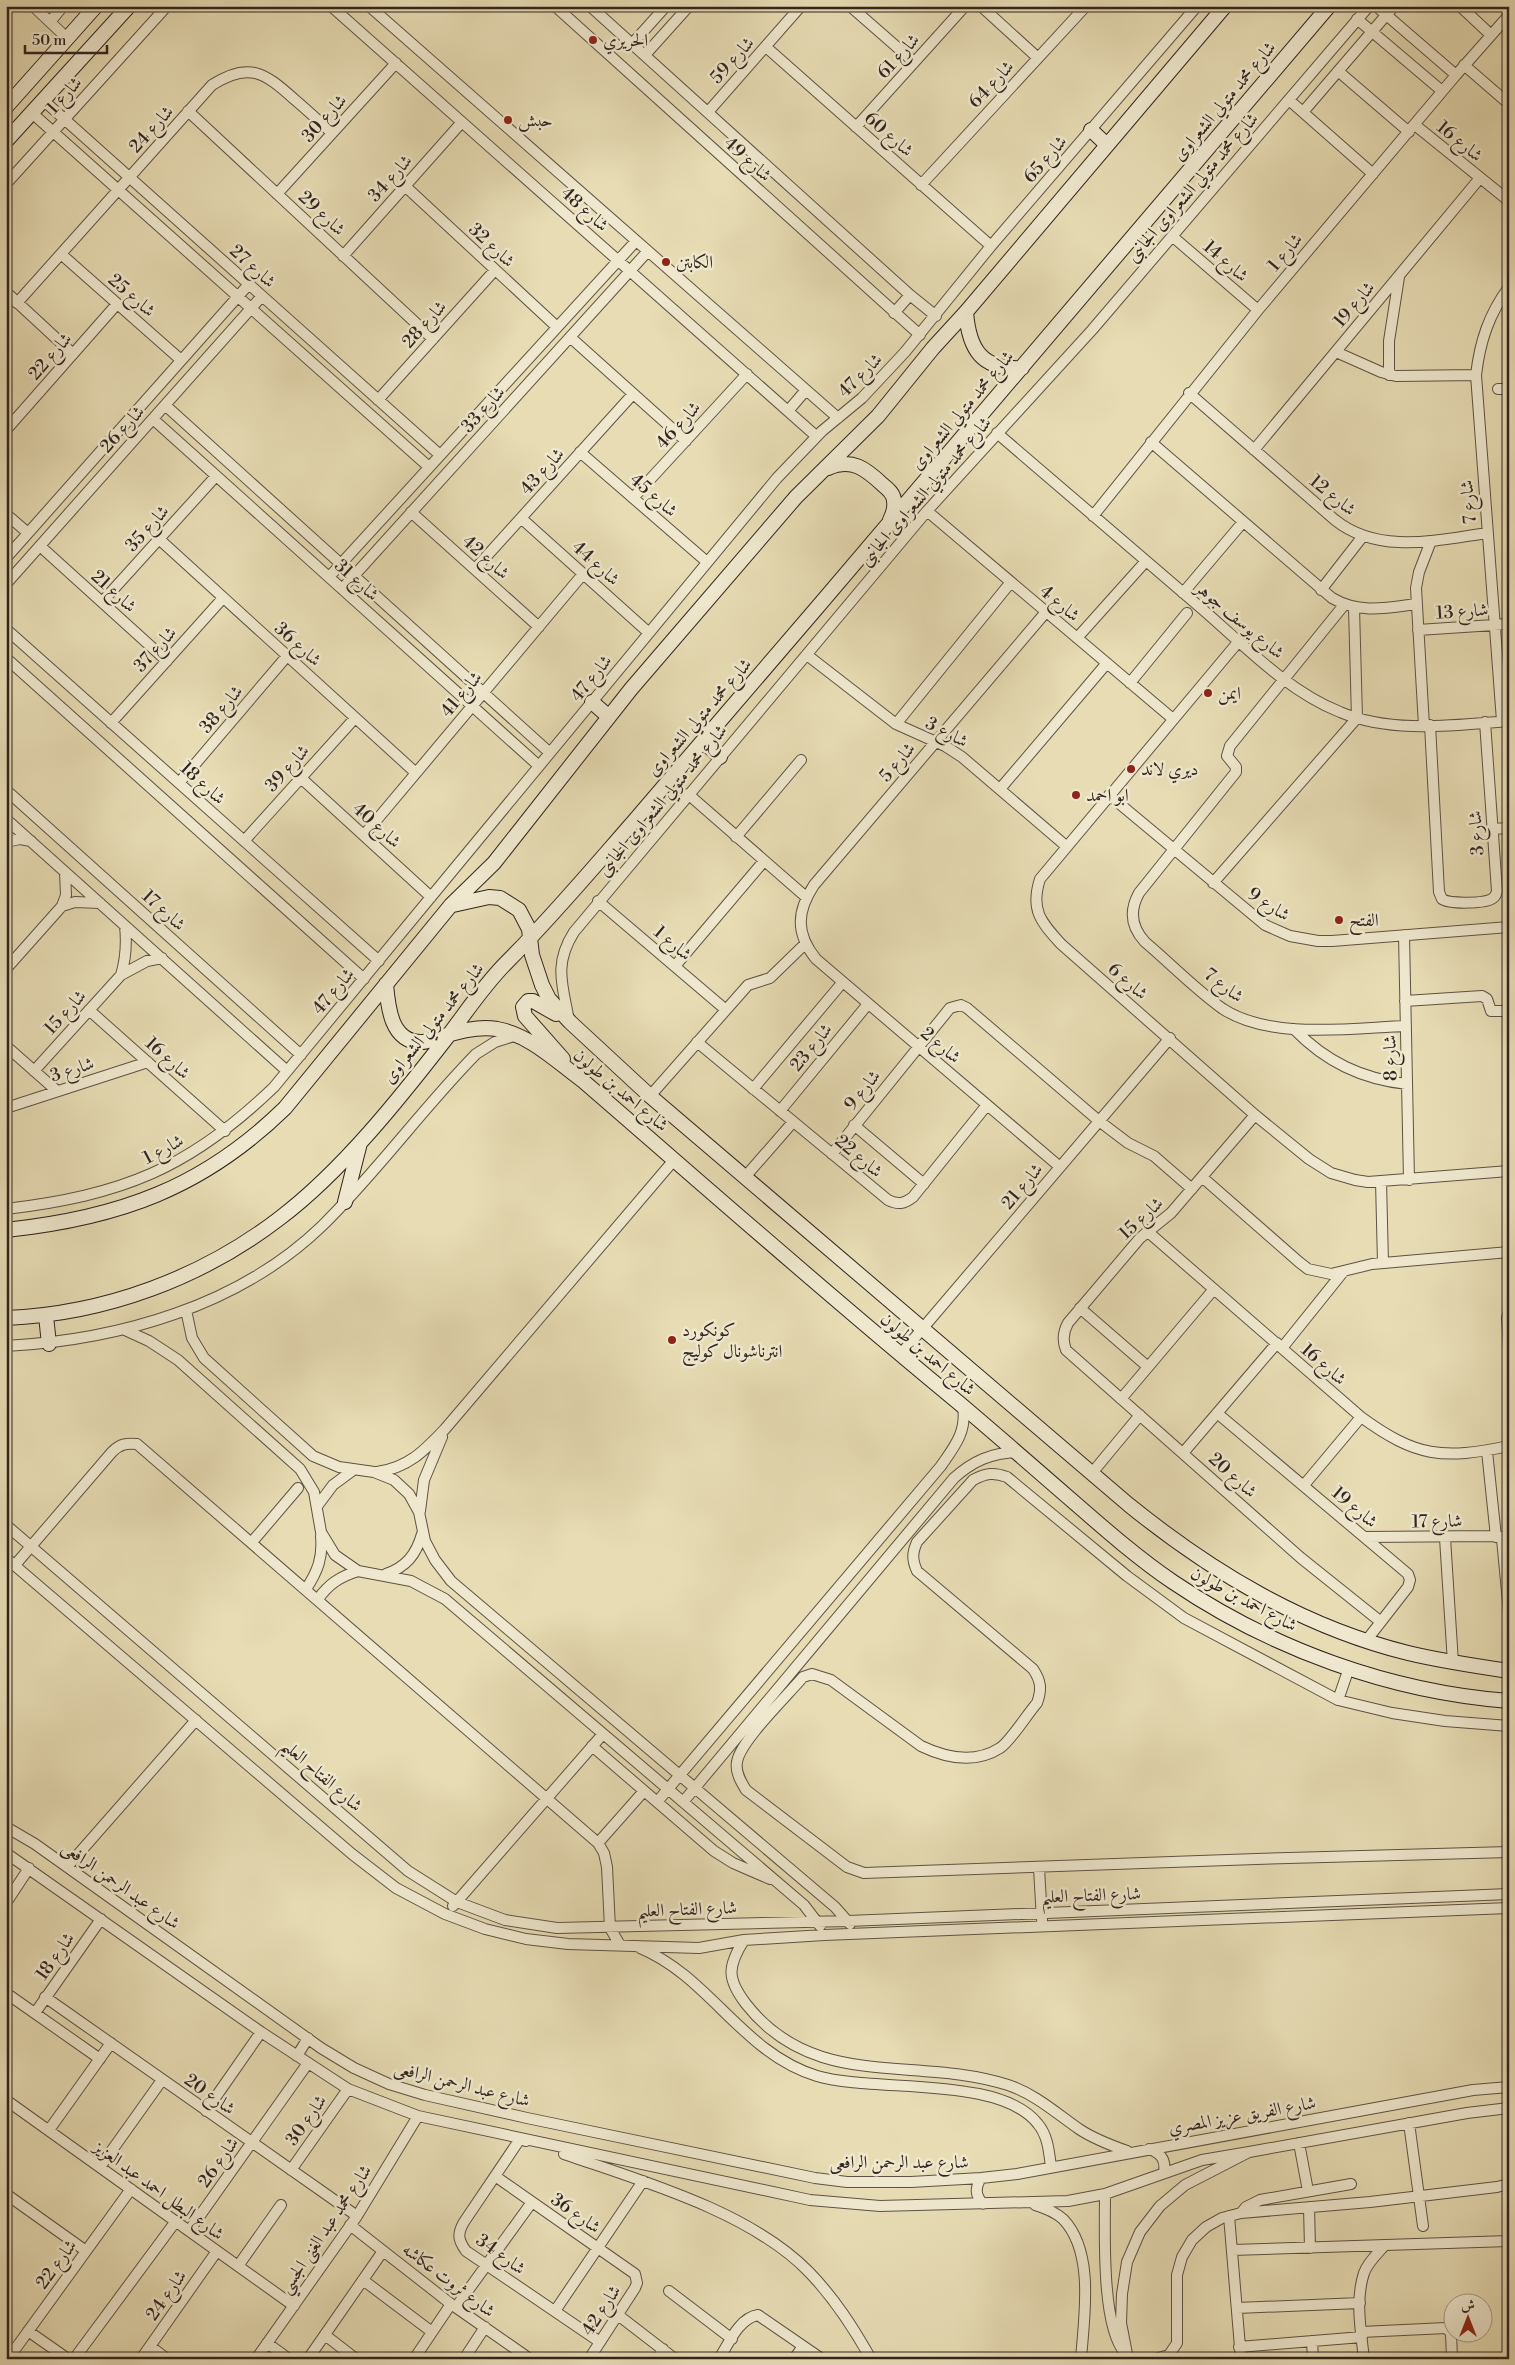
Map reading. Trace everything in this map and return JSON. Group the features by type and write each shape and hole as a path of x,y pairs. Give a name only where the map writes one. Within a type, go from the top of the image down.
{"street":[{"path":"33,6 68,38"},
{"path":"50,22 63,6"},
{"path":"6,107 96,6"},
{"path":"6,141 129,6"},
{"name":"شارع 1","path":"6,184 167,6"},
{"name":"شارع 48","path":"332,6 816,436"},
{"name":"شارع 48","path":"369,6 838,418"},
{"name":"شارع 49","path":"555,6 920,335"},
{"name":"شارع 49","path":"590,6 910,295 936,316"},
{"path":"632,44 666,6"},
{"path":"645,55 689,6"},
{"name":"شارع 59","path":"708,112 802,6"},
{"path":"850,6 914,62"},
{"name":"شارع 61","path":"856,127 965,6"},
{"path":"981,6 1038,58"},
{"name":"شارع 64","path":"921,185 1086,6"},
{"name":"شارع 65","path":"920,335 991,246 1197,6"},
{"path":"6,1230 58,1224 101,1215 143,1201 185,1183 229,1156 258,1134 285,1108 451,905 494,863 609,717 796,497 878,416 933,348 966,312 1106,144 1225,6"},
{"name":"شارع محمد متولي الشعراوى","path":"6,1318 46,1316 96,1306 145,1292 192,1272 236,1248 278,1220 318,1187 361,1141 450,1034 486,984 530,940 703,741 1328,6"},
{"name":"شارع محمد متولي الشعراوى الجانبى","path":"570,1022 561,984 562,956 574,932 598,901 807,655 926,510 1092,330 1369,6"},
{"path":"1376,6 1456,75"},
{"path":"1303,112 1394,6"},
{"path":"1460,6 1491,35"},
{"name":"شارع 1","path":"1093,516 1258,310 1464,65 1509,15"},
{"path":"1357,19 1442,91"},
{"name":"شارع 60","path":"766,47 991,246"},
{"name":"شارع 30","path":"277,194 396,63"},
{"path":"1464,65 1509,104"},
{"name":"شارع 16","path":"1338,71 1509,202"},
{"name":"شارع 24","path":"18,303 188,111 212,85 225,76 240,72 256,73 272,78 332,133"},
{"name":"شارع 27","path":"44,100 440,455"},
{"path":"1288,100 1373,174"},
{"name":"شارع 29","path":"188,111 433,339"},
{"name":"شارع 27","path":"32,113 429,467"},
{"name":"شارع 34","path":"343,256 462,122"},
{"path":"1091,130 1106,144"},
{"name":"شارع 19","path":"1254,450 1480,178"},
{"name":"شارع 32","path":"404,186 557,327"},
{"name":"شارع 14","path":"1172,236 1258,310"},
{"name":"شارع 33","path":"328,577 636,241"},
{"name":"شارع 33","path":"342,588 648,251"},
{"name":"شارع 25","path":"61,254 181,360"},
{"name":"شارع 28","path":"378,400 495,270"},
{"path":"1389,375 1390,333 1399,275"},
{"name":"شارع 26","path":"6,558 249,284"},
{"name":"شارع 7","path":"1506,721 1494,625 1476,375 1479,349 1486,324 1498,301 1509,287"},
{"path":"6,292 73,354"},
{"path":"894,313 910,295"},
{"name":"شارع 26","path":"6,584 262,296"},
{"name":"شارع 22","path":"8,423 117,304"},
{"path":"966,312 971,343 980,356 992,365 1006,369 1022,368"},
{"name":"شارع 47","path":"301,1055 777,478 816,436 862,398 920,335"},
{"path":"570,337 686,441"},
{"path":"1336,352 1389,375 1476,375"},
{"name":"شارع 46","path":"634,498 747,374"},
{"path":"1498,389 1509,389"},
{"path":"788,411 806,390"},
{"name":"شارع 43","path":"475,569 633,394"},
{"name":"شارع 12","path":"1189,394 1343,526 1363,536 1384,541 1431,541 1487,533"},
{"name":"شارع 31","path":"165,405 550,753"},
{"name":"شارع 31","path":"153,419 539,766"},
{"name":"شارع يوسف جوهر","path":"997,433 1285,680 1325,705 1357,718 1380,723 1427,726 1506,721"},
{"path":"1151,442 1321,590 1344,605 1365,610 1416,604"},
{"name":"شارع 45","path":"580,452 707,562"},
{"path":"823,470 840,463 862,467 871,473 892,494 894,500 889,523"},
{"name":"شارع 35","path":"102,602 216,476"},
{"name":"شارع 4","path":"926,510 1173,719"},
{"name":"شارع 42","path":"411,512 539,627"},
{"path":"6,514 28,533"},
{"name":"شارع 44","path":"520,518 649,633"},
{"path":"1183,593 1243,522"},
{"path":"1321,590 1363,536"},
{"name":"شارع 36","path":"159,539 416,773"},
{"path":"1427,726 1416,604 1419,572 1431,541"},
{"name":"شارع 21","path":"40,546 167,660"},
{"path":"1077,638 1146,561"},
{"name":"شارع 41","path":"364,835 583,574"},
{"path":"896,724 1011,582"},
{"name":"شارع 37","path":"112,723 223,598"},
{"path":"1285,680 1344,605"},
{"path":"1213,883 1357,718 1354,608"},
{"name":"شارع 5","path":"805,944 800,921 806,897 814,885 1046,612"},
{"path":"1130,683 1187,613"},
{"name":"شارع 13","path":"1418,630 1509,624"},
{"name":"شارع 18","path":"6,629 379,961"},
{"name":"شارع 6","path":"1239,641 1040,879 1036,891 1039,917 1061,944 1170,1038 1255,1115 1309,1159 1331,1173 1355,1180 1381,1181 1509,1172"},
{"name":"شارع 3","path":"807,655 896,724 936,741 962,757 1066,846"},
{"name":"شارع 38","path":"179,783 287,656"},
{"path":"6,658 364,978"},
{"path":"1000,789 1107,664"},
{"name":"شارع 7","path":"1285,680 1228,749 1227,756 1235,764 1236,772 1139,893 1131,913 1138,934 1223,1008 1255,1023 1294,1029 1406,1026"},
{"path":"592,702 609,717"},
{"name":"شارع 39","path":"244,841 355,718"},
{"name":"شارع 3","path":"1427,726 1439,892 1445,902 1452,903 1488,900 1495,896 1497,891 1485,722"},
{"path":"703,741 720,757"},
{"path":"736,837 801,760"},
{"name":"شارع 40","path":"301,778 432,897"},
{"name":"شارع 17","path":"6,790 301,1055"},
{"path":"688,794 806,897"},
{"name":"شارع 9","path":"1109,795 1253,917 1290,936 1318,942 1332,942 1509,927"},
{"path":"6,819 287,1071"},
{"path":"1492,829 1509,828"},
{"path":"6,842 20,839 31,841"},
{"path":"675,966 764,860"},
{"path":"6,969 62,906 66,895 65,872"},
{"name":"شارع احمد بن طولون","path":"451,905 490,896 505,901 519,910 525,919 534,963 542,985 549,999 570,1022 650,1096 1176,1543 1227,1576 1276,1604 1366,1640 1453,1662 1509,1671"},
{"name":"شارع 1","path":"598,901 726,1010"},
{"path":"62,906 74,902 100,903"},
{"name":"شارع 15","path":"121,975 126,959 127,942 125,926"},
{"name":"شارع 8","path":"1404,935 1409,1180"},
{"path":"650,1096 748,985 774,975 805,944"},
{"name":"شارع 2","path":"805,944 816,959 842,983 1060,1167"},
{"name":"شارع 15","path":"34,1071 121,975 147,961 162,958"},
{"name":"شارع 23","path":"754,1089 842,983"},
{"name":"شارع احمد بن طولون","path":"386,984 390,1015 396,1029 408,1039 423,1042 476,1028 497,1029 516,1035 534,1045 582,1080 900,1355 1107,1530 1171,1581 1221,1612 1272,1639 1349,1668 1438,1692 1509,1701"},
{"path":"1406,1001 1482,996 1487,999 1489,1009 1492,1012 1509,1011"},
{"path":"570,1022 537,1002 528,1001 523,1007 525,1016 582,1080"},
{"name":"شارع 23","path":"780,1111 868,1004"},
{"name":"شارع 9","path":"832,1154 918,1046 950,1008 957,1005 964,1006 1099,1121 1128,1143 1154,1156 1192,1189"},
{"name":"شارع 16","path":"89,1010 225,1130"},
{"path":"1294,1029 1320,1053 1345,1068 1386,1082 1407,1084"},
{"path":"6,1346 49,1344 125,1330 186,1310 235,1287 280,1260 320,1227 345,1202 476,1054 495,1042 516,1035"},
{"name":"شارع 21","path":"900,1355 1170,1038"},
{"name":"شارع 22","path":"697,1042 894,1203 908,1202 987,1105"},
{"path":"6,1046 57,1091"},
{"name":"شارع 1","path":"6,1209 66,1201 98,1194 138,1180 175,1163 244,1116 301,1055"},
{"name":"شارع 3","path":"6,1108 148,1062"},
{"name":"شارع 15","path":"1066,1350 1063,1339 1065,1328 1080,1308 1147,1231 1166,1218 1255,1115"},
{"path":"745,1177 794,1122"},
{"path":"854,1125 924,1184"},
{"path":"345,1202 361,1141"},
{"path":"186,1310 192,1338 204,1358 301,1447 325,1462 352,1471 374,1472 404,1465 418,1457 446,1430 674,1160"},
{"path":"1202,1177 1308,1270 1331,1274 1382,1263 1509,1252"},
{"path":"1381,1181 1382,1263"},
{"name":"شارع 16","path":"1147,1231 1360,1417 1396,1441 1425,1452 1456,1455 1509,1446"},
{"path":"1183,1453 1279,1346 1342,1272"},
{"path":"1121,1399 1214,1289"},
{"path":"1080,1308 1148,1367"},
{"path":"1509,1311 1507,1318 1509,1348"},
{"path":"46,1316 49,1344"},
{"path":"125,1330 149,1341 178,1360 291,1460 308,1480 318,1505 323,1552 318,1572 306,1589"},
{"name":"شارع 20","path":"1066,1350 1301,1558 1381,1622"},
{"path":"657,1802 941,1466 961,1435 965,1420 964,1408"},
{"name":"شارع 19","path":"1217,1413 1410,1577 1408,1587 1366,1640"},
{"path":"1092,1473 1140,1415"},
{"path":"1304,1486 1360,1417"},
{"path":"446,1430 428,1465 420,1512 422,1533 435,1560 451,1580 835,1907 848,1921 853,1934"},
{"path":"15,1566 112,1452 119,1446 128,1443 137,1444 548,1797 598,1843 604,1853 607,1867 610,1928 620,1945"},
{"path":"1487,1451 1502,1538 1509,1613"},
{"path":"683,1802 954,1478 968,1466 984,1458 1002,1453 1017,1452"},
{"path":"318,1505 333,1485 352,1471"},
{"path":"374,1472 394,1480 410,1494 420,1512"},
{"path":"1509,1726 1445,1721 1392,1713 1338,1700 1184,1618 1127,1576 1007,1477 996,1473 984,1474 973,1480 917,1542 913,1552 913,1562 917,1571 1033,1669 1039,1679 1040,1694 1031,1710 1001,1748 978,1756 953,1757 936,1753 921,1746 831,1680 812,1674 804,1677 743,1746 737,1762 738,1777 746,1790 855,1871 879,1874 1256,1858 1509,1852"},
{"path":"252,1542 298,1488"},
{"name":"شارع الفتاح العليم","path":"6,1525 408,1871 457,1902 505,1920 557,1928 610,1928 848,1921 1509,1894"},
{"path":"321,1532 335,1555 358,1571"},
{"path":"385,1575 398,1570 410,1560 418,1548 422,1533"},
{"name":"شارع 17","path":"1365,1537 1502,1538"},
{"path":"1445,1538 1453,1662"},
{"name":"شارع الفتاح العليم","path":"6,1558 352,1854 396,1888 445,1914 485,1929 526,1939 568,1944 699,1948 744,1940 824,1935 1509,1908"},
{"path":"318,1599 341,1576 358,1571 385,1575 423,1585 445,1599 804,1905 817,1921 824,1935"},
{"path":"1338,1700 1349,1668"},
{"path":"67,1867 196,1720"},
{"path":"445,1914 603,1734"},
{"path":"592,1746 714,1851 753,1873 774,1880"},
{"path":"598,1843 644,1791"},
{"name":"شارع عبد الرحمن الرافعى","path":"6,1826 308,2038 354,2068 389,2084 425,2095 815,2178 847,2182 982,2178"},
{"path":"6,1853 261,2032 348,2089 418,2116 819,2201 880,2206 1068,2201 1105,2194 1202,2160 1409,2123 1509,2108"},
{"path":"6,1903 29,1868"},
{"path":"1039,1868 1042,1926"},
{"name":"شارع 18","path":"35,2013 101,1919"},
{"path":"744,1940 733,1958 731,1978 735,1990 761,2024 802,2050 825,2059 849,2065 950,2072 982,2077 1012,2086 1040,2100 1091,2136 1128,2152"},
{"path":"632,1945 661,1957 685,1974 742,2031 764,2049 798,2068 844,2082 968,2091 1007,2103 1028,2114 1044,2134 1051,2167"},
{"path":"6,1993 100,2059"},
{"name":"شارع 20","path":"45,1998 357,2216"},
{"path":"206,2111 261,2032"},
{"path":"297,2056 308,2038"},
{"path":"48,2130 111,2043"},
{"name":"شارع 26","path":"189,2231 308,2063"},
{"path":"100,2167 162,2080"},
{"name":"شارع الفريق عزيز المصري","path":"982,2178 1473,2090 1509,2087"},
{"name":"شارع 30","path":"291,2170 348,2089"},
{"name":"شارع البطل احمد عبد العزيز","path":"6,2100 294,2306"},
{"name":"شارع محمد عبد الغنى الجسي","path":"256,2359 357,2216 418,2116"},
{"path":"1409,2123 1423,2226"},
{"path":"520,2139 643,2181 708,2206 761,2234 808,2271 847,2316 871,2359"},
{"name":"شارع 34","path":"520,2139 459,2231 459,2242 466,2251 600,2342"},
{"path":"1299,2143 1308,2191"},
{"path":"1149,2148 1157,2151 1162,2157 1165,2164 1164,2172"},
{"path":"1128,2357 1121,2323 1122,2294 1128,2262 1140,2232 1160,2206 1185,2185 1249,2152"},
{"name":"شارع 36","path":"495,2176 631,2271 637,2278"},
{"path":"982,2178 976,2192 978,2199 983,2204"},
{"path":"555,2312 643,2181"},
{"path":"1241,2213 1246,2207 1260,2200 1352,2184"},
{"path":"1155,2359 1168,2355 1177,2343 1177,2275 1182,2257 1192,2240 1206,2227 1229,2216 1241,2213 1419,2196 1509,2184"},
{"name":"شارع 22","path":"8,2359 131,2189"},
{"path":"6,2194 86,2252"},
{"path":"1105,2194 1106,2255 1111,2318 1116,2339 1128,2357"},
{"path":"414,2359 432,2332 532,2202"},
{"path":"1030,2202 1049,2210 1061,2218 1071,2229 1077,2242 1084,2269 1085,2286 1081,2359"},
{"path":"238,2266 281,2204"},
{"path":"1309,2207 1310,2248"},
{"path":"1229,2216 1241,2359"},
{"path":"74,2359 176,2221"},
{"name":"شارع ثروت عكاشه","path":"350,2225 453,2306 528,2358"},
{"path":"1232,2250 1509,2241"},
{"path":"1364,2359 1360,2302 1364,2273 1373,2258 1385,2245"},
{"name":"شارع 24","path":"141,2359 218,2251"},
{"path":"308,2359 384,2252"},
{"name":"شارع 42","path":"589,2359 635,2288 637,2278"},
{"path":"363,2280 432,2332"},
{"path":"669,2291 732,2339"},
{"path":"1237,2308 1360,2302"},
{"path":"618,2315 675,2359"},
{"path":"719,2359 743,2322 750,2316 758,2315 822,2359"},
{"path":"464,2359 485,2328"},
{"path":"1240,2347 1312,2341 1362,2334 1446,2328 1451,2333 1452,2359"},
{"path":"28,2331 68,2359"},
{"path":"325,2335 356,2359"},
{"path":"1312,2341 1313,2359"},
{"path":"268,2342 289,2359"},
{"path":"150,2346 167,2359"},
{"path":"794,2359 804,2346"},
{"path":"657,2359 663,2350"},
{"path":"1116,2359 1128,2357"}],"place":[{"name":"الحريري","path":"593,40"},
{"name":"حبش","path":"508,120"},
{"name":"الكابتن","path":"666,262"},
{"name":"ايمن","path":"1208,693"},
{"name":"ديري لاند","path":"1131,769"},
{"name":"ابو احمد","path":"1076,795"},
{"name":"الفتح","path":"1339,920"},
{"name":"كونكورد انترناشونال كوليج","path":"672,1340"}]}
